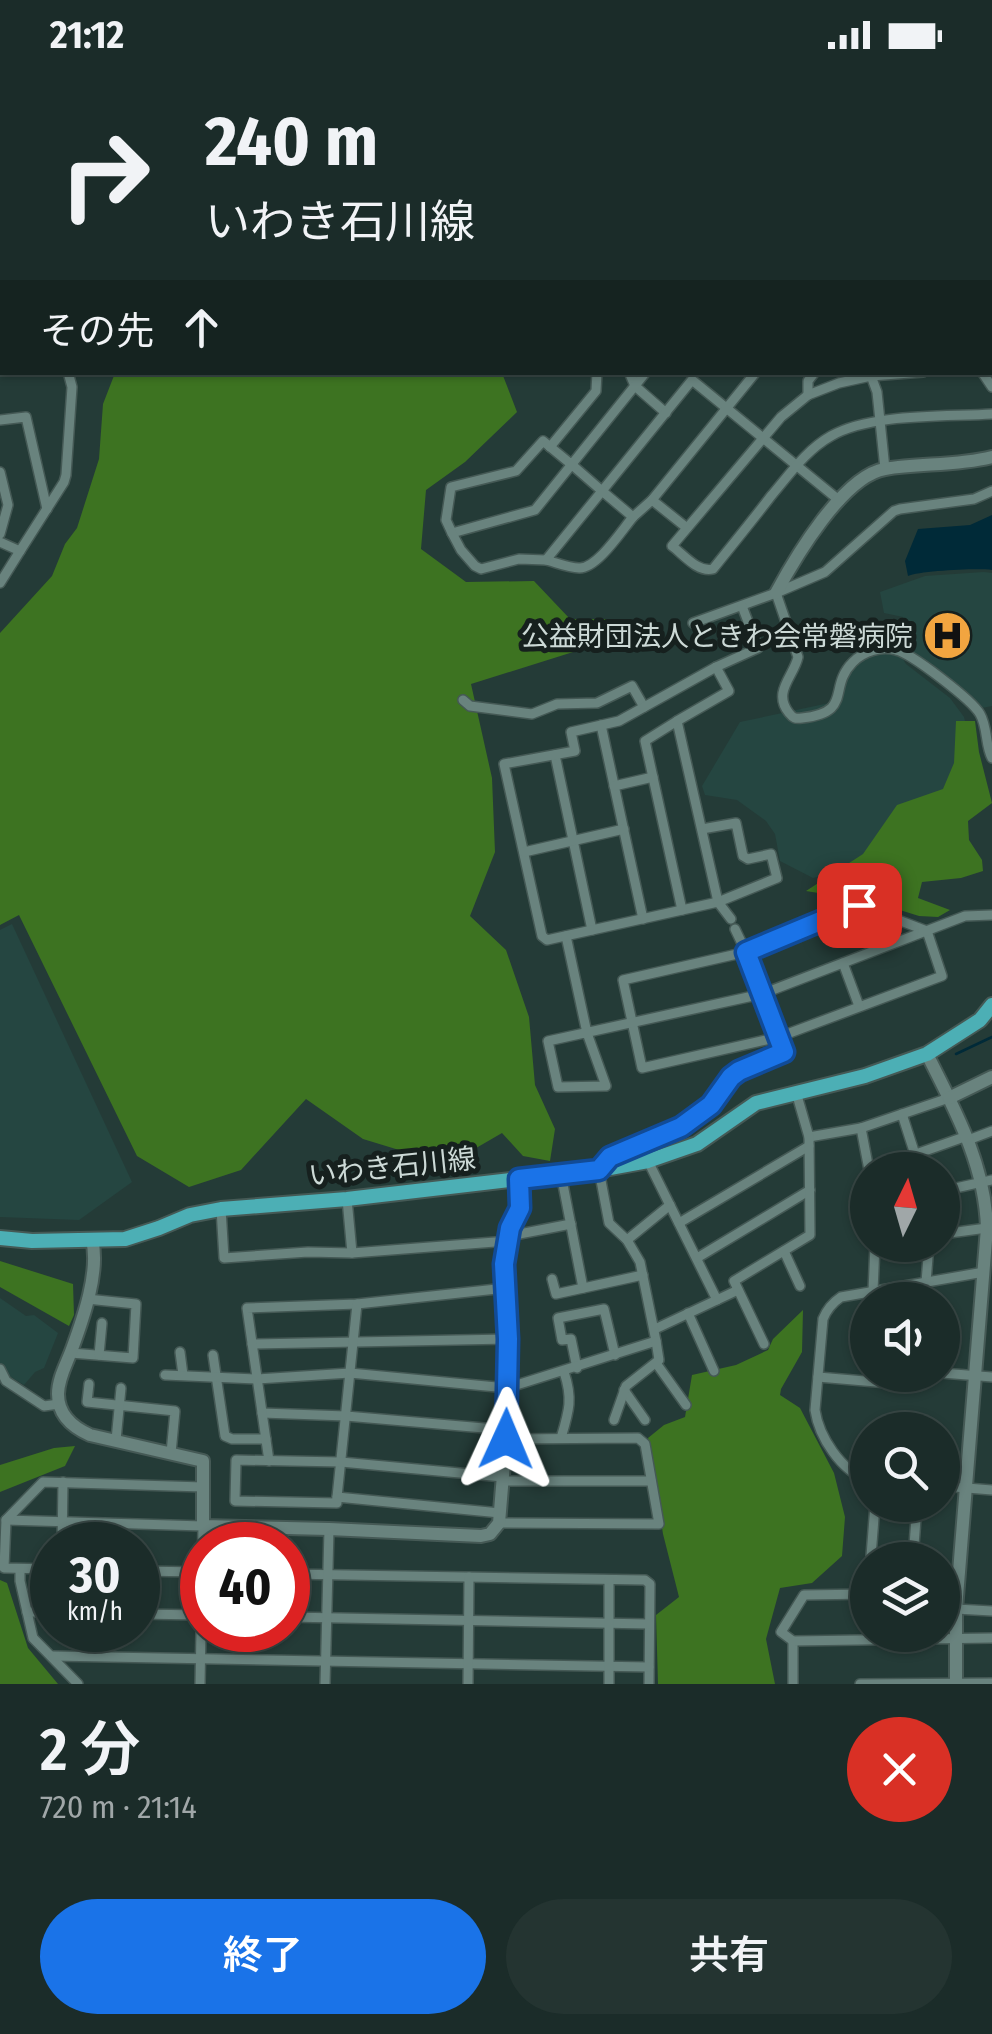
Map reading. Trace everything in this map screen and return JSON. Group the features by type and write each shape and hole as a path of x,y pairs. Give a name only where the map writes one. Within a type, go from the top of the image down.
{"main road":[{"name":"いわき石川線","path":"0,1238 124,1239 190,1216 221,1210 599,1170 648,1161 696,1144 756,1102 866,1076 927,1054 980,1020 992,1005"}],"street":[{"path":"0,583 64,482 72,387 69,375"},
{"path":"550,446 596,391 596,375"},
{"path":"629,375 634,386 666,413"},
{"path":"452,534 535,510 643,375"},
{"path":"633,517 543,441 516,471 451,487 446,520 461,550 481,568 518,559 589,567 652,500 754,375"},
{"path":"808,394 808,381 813,375"},
{"path":"867,375 808,394 781,416 672,546 700,568 713,570 796,465 832,435 880,421 992,414"},
{"path":"870,375 885,469"},
{"path":"546,560 695,376 727,408 840,500"},
{"path":"0,420 26,418 46,509"},
{"path":"992,457 885,469 860,478 798,552 776,593 798,657 782,695 790,715 798,719 830,711 854,661 876,649 896,650 974,706 984,725 992,758"},
{"path":"0,472 8,506 0,534"},
{"path":"692,623 824,572 900,508 974,499 992,491"},
{"path":"652,500 687,528"},
{"path":"0,542 20,552"},
{"path":"702,829 736,823 742,856 748,859 771,854 777,878 718,902 547,940 542,936 504,764 575,751 571,732 619,721 716,666 758,648 742,606"},
{"path":"682,910 644,741 728,691 716,666"},
{"path":"462,700 470,706 532,714 557,704 597,703 632,686 644,706"},
{"path":"614,1420 626,1386 659,1360 640,1262 627,1240 609,1224 599,1170 610,1157 681,1127 711,1105 739,1071 784,1052 746,952 718,902 677,722"},
{"path":"601,725 643,918"},
{"path":"555,755 592,930"},
{"path":"614,786 652,777"},
{"path":"524,852 624,830"},
{"path":"859,905 927,930 942,976 778,1036 642,1068 624,980 746,952 859,905"},
{"path":"566,936 587,1033 606,1086 558,1087 548,1041 587,1033 762,994 965,916 992,914"},
{"path":"843,963 859,1006"},
{"path":"927,1054 987,1181 986,1336 976,1376 960,1555"},
{"path":"679,1223 809,1142 949,1098 992,1076"},
{"path":"764,1344 734,1282 810,1235 809,1142 796,1092"},
{"path":"902,1114 915,1152"},
{"path":"862,1128 866,1152"},
{"path":"922,1152 992,1131"},
{"path":"648,1161 717,1300"},
{"path":"561,1174 583,1288"},
{"path":"310,1529 481,1536 490,1534 500,1518 508,1339 504,1264 508,1238 520,1208 519,1179"},
{"path":"960,1187 987,1181"},
{"path":"696,1258 810,1190"},
{"path":"347,1198 352,1253"},
{"path":"627,1240 670,1205"},
{"path":"221,1210 224,1258 352,1253 508,1238 571,1224"},
{"path":"960,1232 987,1228"},
{"path":"92,1240 88,1299 58,1388 59,1404 78,1430 203,1461 203,1522"},
{"path":"784,1251 800,1286"},
{"path":"928,1262 926,1282 988,1271"},
{"path":"552,1279 556,1294 643,1276"},
{"path":"269,1461 247,1308 357,1304 506,1288"},
{"path":"655,1329 738,1290"},
{"path":"850,1295 832,1303 823,1319 815,1410 821,1432 850,1472"},
{"path":"71,1353 132,1358 136,1304 88,1299"},
{"path":"357,1304 354,1340 350,1372 341,1462 338,1497 337,1502 235,1501 236,1460 341,1462 503,1479 651,1482"},
{"path":"577,1368 570,1338 562,1340 558,1318 604,1309 615,1355"},
{"path":"688,1314 714,1371"},
{"path":"99,1355 102,1323"},
{"path":"252,1344 508,1339"},
{"path":"164,1375 257,1379 350,1372 507,1388 656,1341"},
{"path":"180,1352 183,1375"},
{"path":"214,1356 224,1436 266,1439"},
{"path":"656,1364 686,1405"},
{"path":"0,1369 6,1380 44,1406 59,1404"},
{"path":"561,1438 570,1407 564,1372"},
{"path":"960,1375 992,1378"},
{"path":"818,1377 850,1380"},
{"path":"89,1384 87,1402 175,1411 171,1453"},
{"path":"116,1440 120,1388"},
{"path":"624,1390 645,1420"},
{"path":"262,1413 346,1416 506,1435 642,1440 659,1524 500,1518 338,1497"},
{"path":"30,1568 4,1568 6,1520 43,1482 203,1487"},
{"path":"6,1520 62,1522 62,1482"},
{"path":"960,1488 992,1490"},
{"path":"874,1522 871,1556 913,1559 916,1522"},
{"path":"326,1684 329,1529"},
{"path":"20,1568 33,1638 78,1684"},
{"path":"310,1574 645,1580 650,1584 649,1684"},
{"path":"468,1684 469,1577"},
{"path":"608,1684 609,1580"},
{"path":"850,1594 804,1595 782,1632 792,1640 850,1639"},
{"path":"960,1608 992,1611"},
{"path":"310,1618 649,1624"},
{"path":"960,1638 992,1638"},
{"path":"792,1640 794,1684"},
{"path":"200,1652 200,1684"},
{"path":"956,1652 956,1684"},
{"path":"53,1656 649,1667"},
{"path":"860,1684 992,1683"}],"shaded area":[{"path":"992,515 992,570 949,570 908,576 905,561 918,529 970,525"},
{"name":"公益財団法人ときわ会常磐病院","path":"992,573 992,706 982,708 905,647 903,617 884,613 880,592 925,576"},
{"path":"896,648 906,664 950,698 964,717 970,742 959,783 865,866 813,878 780,861 775,834 766,821 737,800 705,795 702,786 740,722 834,702 856,659"},
{"path":"12,924 132,1182 79,1220 0,1217 0,930"},
{"path":"0,1298 26,1316 34,1315 58,1333 44,1368 24,1385 3,1372 0,1364"}],"green space":[{"path":"114,375 503,375 517,412 465,462 426,490 421,549 466,582 534,581 570,619 612,619 589,647 471,684 492,778 495,852 470,916 506,950 529,1017 535,1085 555,1129 550,1161 523,1156 502,1133 440,1169 422,1157 363,1139 306,1099 241,1170 189,1187 137,1156 19,915 0,925 0,633 52,576 65,544 77,528 99,459 103,404"},
{"path":"956,721 975,721 992,803 968,821 969,840 982,860 983,871 922,882 918,898 950,910 938,917 919,916 874,902 806,891 863,854 897,805 943,789 954,763"},
{"path":"0,1261 73,1284 74,1315 69,1326 0,1287"},
{"path":"803,1310 802,1352 780,1395 800,1408 834,1473 845,1517 842,1556 812,1583 780,1588 766,1639 775,1684 658,1684 656,1615 679,1597 663,1534 648,1438 664,1425 685,1417 692,1375 736,1365 768,1350 773,1339"},
{"path":"75,1446 65,1466 0,1492 0,1465 54,1448"},
{"path":"0,1580 7,1583 30,1652 58,1684 0,1684"}],"waterway":[{"path":"956,1054 992,1037"}],"place":[{"name":"公益財団法人ときわ会常磐病院","path":"948,636"}],"route":[{"path":"506,1439 508,1339 504,1264 510,1228 520,1208 519,1179 599,1170 610,1157 681,1127 711,1105 739,1071 784,1052 746,952 859,905"}]}
